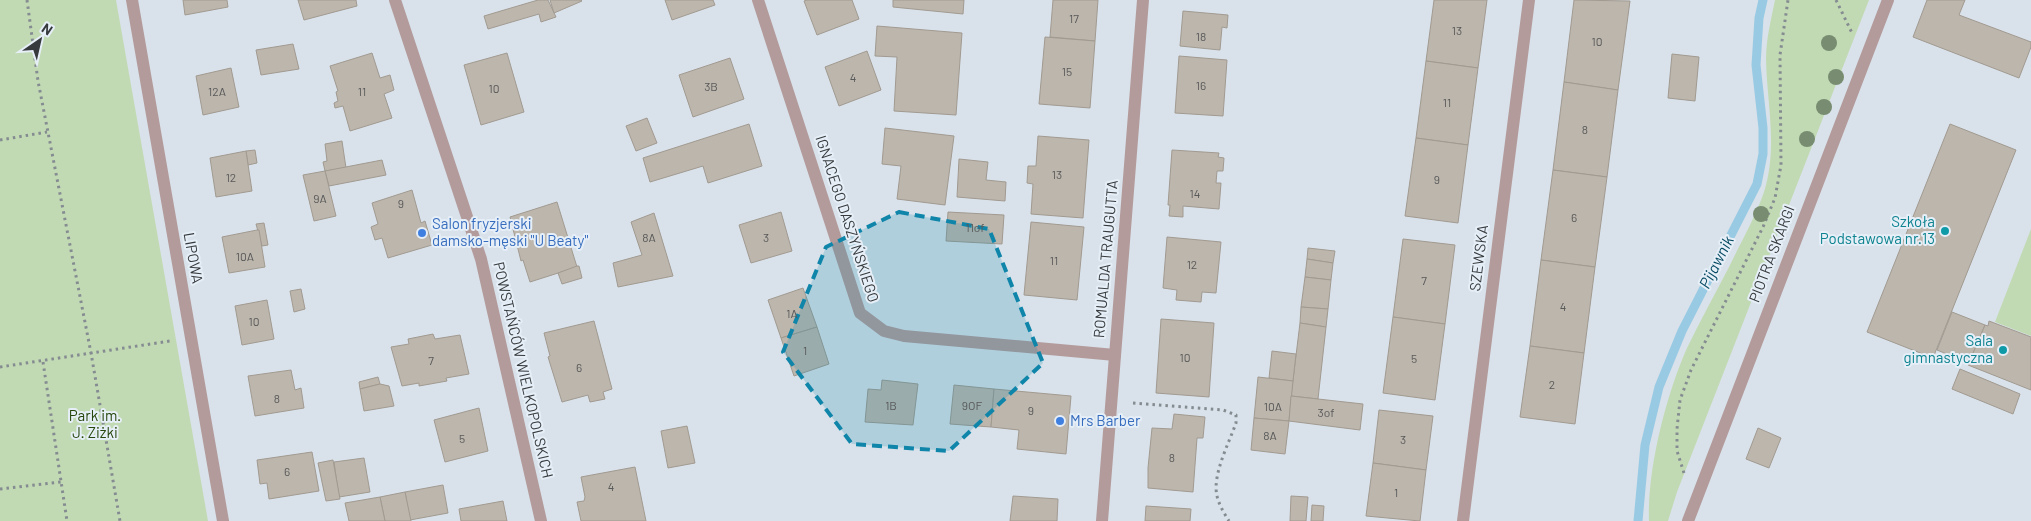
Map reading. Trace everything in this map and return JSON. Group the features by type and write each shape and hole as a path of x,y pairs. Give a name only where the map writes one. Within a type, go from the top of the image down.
{"street":[{"name":"LIPOWA","path":"132,0 223,521"},
{"name":"POWSTAŃCÓW WIELKOPOLSKICH","path":"395,0 481,259 541,521"},
{"name":"IGNACEGO DASZYŃSKIEGO","path":"758,0 860,313 884,330 904,336 1115,355"},
{"name":"ROMUALDA TRAUGUTTA","path":"1102,521 1143,0"},
{"name":"SZEWSKA","path":"1463,521 1529,0"},
{"name":"PIOTRA SKARGI","path":"1688,521 1888,0"}],"path":[{"path":"27,0 47,132 91,354 120,521"},
{"path":"1688,480 1680,465 1677,451 1680,400 1691,370 1764,227 1775,198 1781,165 1780,55 1788,0"},
{"path":"1836,0 1856,42"},
{"path":"0,140 47,132"},
{"path":"0,367 42,362 191,337"},
{"path":"42,362 67,521"},
{"path":"1128,402 1223,410 1236,415 1236,424 1218,471 1216,494 1221,509 1228,521"},
{"path":"0,489 61,482"}],"highlighted area":[{"path":"899,212 989,229 1043,363 949,451 852,444 783,352 826,247"}],"green space":[{"name":"Park im. J. Ziżki","path":"0,0 116,0 208,521 0,521"},
{"path":"1775,0 1869,0 1677,492 1668,521 1649,521 1651,479 1659,433 1679,367 1764,192 1768,175 1771,142 1766,52"},
{"path":"2031,229 2031,336 1995,322"}],"building":[{"path":"183,0 227,0 228,7 185,15"},
{"path":"298,0 356,0 357,6 304,20"},
{"path":"538,0 548,0 556,17 541,22 539,14 488,29 484,16"},
{"path":"550,0 581,0 582,1 554,13"},
{"path":"665,0 713,0 715,5 672,20"},
{"path":"852,0 859,19 817,35 804,1"},
{"path":"893,0 964,0 963,14 893,7"},
{"path":"1053,0 1098,0 1095,41 1050,37"},
{"path":"1434,0 1487,0 1478,68 1426,61"},
{"path":"1574,0 1630,1 1618,90 1564,82"},
{"path":"1927,0 1965,0 1959,15 2031,42 2031,47 2019,78 1913,37"},
{"path":"1183,11 1228,15 1227,28 1222,27 1220,50 1180,46"},
{"path":"877,26 962,33 956,115 894,111 897,57 875,56"},
{"path":"1045,37 1095,41 1090,108 1039,104"},
{"path":"293,44 299,69 261,75 256,50"},
{"path":"867,51 881,90 839,106 825,67"},
{"path":"372,53 380,78 390,75 394,90 384,94 392,118 350,131 343,106 335,108 334,103 338,101 336,92 338,91 330,66"},
{"path":"507,53 524,112 481,125 464,65"},
{"path":"1672,54 1699,57 1695,101 1668,98"},
{"path":"1179,56 1227,60 1223,116 1175,113"},
{"path":"730,58 744,99 693,117 679,75"},
{"path":"1426,61 1478,68 1468,145 1416,138"},
{"path":"231,68 239,107 203,115 196,76"},
{"path":"1564,82 1618,90 1607,177 1553,170"},
{"path":"647,118 657,143 636,151 626,126"},
{"path":"749,124 762,166 708,183 703,166 650,182 643,158"},
{"name":"Szkoła Podstawowa nr.13","path":"1950,124 2016,150 1933,358 1867,332"},
{"path":"885,128 954,136 945,205 897,199 901,166 882,164"},
{"path":"1038,136 1089,140 1083,218 1031,214 1033,184 1027,183 1028,166 1036,166"},
{"path":"1416,138 1468,145 1458,223 1405,216"},
{"path":"342,141 346,168 325,171 323,162 327,161 325,144"},
{"path":"255,150 257,163 248,165 246,151"},
{"path":"1172,150 1219,153 1218,157 1224,158 1223,171 1217,171 1216,183 1221,183 1219,209 1183,206 1183,217 1169,216"},
{"path":"246,151 252,191 216,197 210,158"},
{"path":"959,159 988,162 986,180 1006,182 1005,201 957,197"},
{"path":"382,160 386,175 329,186 325,171"},
{"path":"1553,170 1607,177 1595,267 1541,260"},
{"path":"325,171 336,216 314,221 303,175"},
{"path":"412,190 421,223 425,221 432,245 388,258 382,238 375,240 371,227 378,224 372,203"},
{"path":"557,202 577,267 530,282 523,260 521,261 510,217"},
{"path":"781,212 792,251 751,263 739,225"},
{"path":"948,212 1004,215 1002,244 946,241"},
{"path":"654,213 673,276 618,287 613,263 642,255 631,222"},
{"path":"1031,222 1084,227 1077,300 1024,295"},
{"path":"264,223 268,245 262,246 256,224"},
{"path":"259,230 265,267 229,273 222,237"},
{"path":"1167,237 1221,242 1216,293 1202,292 1201,302 1176,300 1177,290 1163,288"},
{"path":"1403,239 1455,245 1445,324 1393,317"},
{"path":"1308,248 1335,251 1333,263 1307,259"},
{"path":"1307,259 1333,263 1331,280 1305,277"},
{"path":"1541,260 1595,267 1584,353 1530,346"},
{"path":"579,266 582,278 562,284 558,273"},
{"path":"1305,277 1331,280 1328,309 1301,307"},
{"path":"803,288 817,327 781,338 768,300"},
{"path":"301,289 305,309 294,312 290,291"},
{"path":"267,300 274,339 242,345 235,306"},
{"path":"1301,307 1328,309 1326,327 1300,323"},
{"path":"1952,312 1985,325 1969,363 1937,350"},
{"path":"1393,317 1445,324 1435,400 1383,393"},
{"path":"1161,319 1214,323 1209,397 1156,393"},
{"path":"594,321 612,389 603,392 605,399 590,402 588,395 562,402 548,357 550,356 544,333"},
{"name":"Sala gimnastyczna","path":"1989,321 2031,337 2031,390 1968,365 1985,325 1988,326"},
{"path":"1300,323 1326,327 1318,399 1291,396"},
{"path":"817,327 829,364 794,376 781,338"},
{"path":"433,334 435,339 460,335 469,374 446,378 447,381 419,386 419,383 402,386 391,347 409,344 408,339"},
{"path":"1530,346 1584,353 1575,424 1520,417"},
{"path":"1272,351 1296,354 1293,381 1269,378"},
{"path":"1960,369 2020,394 2013,414 1952,389"},
{"path":"291,370 295,390 301,388 304,408 255,416 248,376"},
{"path":"378,377 380,384 360,389 359,382"},
{"path":"1258,377 1293,381 1289,421 1254,418"},
{"path":"882,380 918,384 913,425 865,422 868,389 881,390"},
{"path":"380,384 389,386 394,406 364,411 360,389"},
{"path":"954,385 994,389 991,427 950,424"},
{"path":"994,389 1071,396 1066,454 1017,449 1019,430 991,427"},
{"path":"1291,396 1363,404 1360,430 1289,421"},
{"path":"479,408 488,451 445,462 434,420"},
{"path":"1379,410 1433,416 1426,470 1373,463"},
{"path":"1174,414 1205,417 1203,438 1197,438 1193,492 1148,488 1152,428 1172,429"},
{"path":"1254,418 1289,421 1285,454 1251,450"},
{"path":"687,426 695,463 668,468 661,431"},
{"path":"1758,428 1781,438 1769,468 1746,459"},
{"path":"312,452 319,491 269,499 267,483 260,484 257,460"},
{"path":"364,458 370,492 339,497 334,462"},
{"path":"333,460 340,499 326,501 318,463"},
{"path":"1373,463 1426,470 1420,521 1366,516"},
{"path":"635,467 646,521 581,521 577,502 584,501 585,497 581,477"},
{"path":"443,485 448,513 410,520 405,492"},
{"path":"405,492 411,521 385,521 380,497"},
{"path":"1013,496 1058,499 1057,521 1010,521"},
{"path":"1291,496 1308,497 1306,521 1290,521"},
{"path":"380,497 385,521 349,521 345,503"},
{"path":"503,501 507,521 461,521 459,509"},
{"path":"1312,505 1324,506 1323,521 1311,521"},
{"path":"1146,506 1191,509 1190,521 1145,521"}],"waterway":[{"name":"Pijawnik","path":"1638,521 1645,445 1659,387 1682,331 1757,184 1763,154 1763,128 1756,65 1759,18 1763,0"}],"place":[{"name":"Szkoła Podstawowa nr.13","path":"1945,231"},
{"name":"Salon fryzjerski damsko-męski \"U Beaty\"","path":"422,233"},
{"name":"Sala gimnastyczna","path":"2003,350"},
{"name":"Mrs Barber","path":"1060,421"}]}
